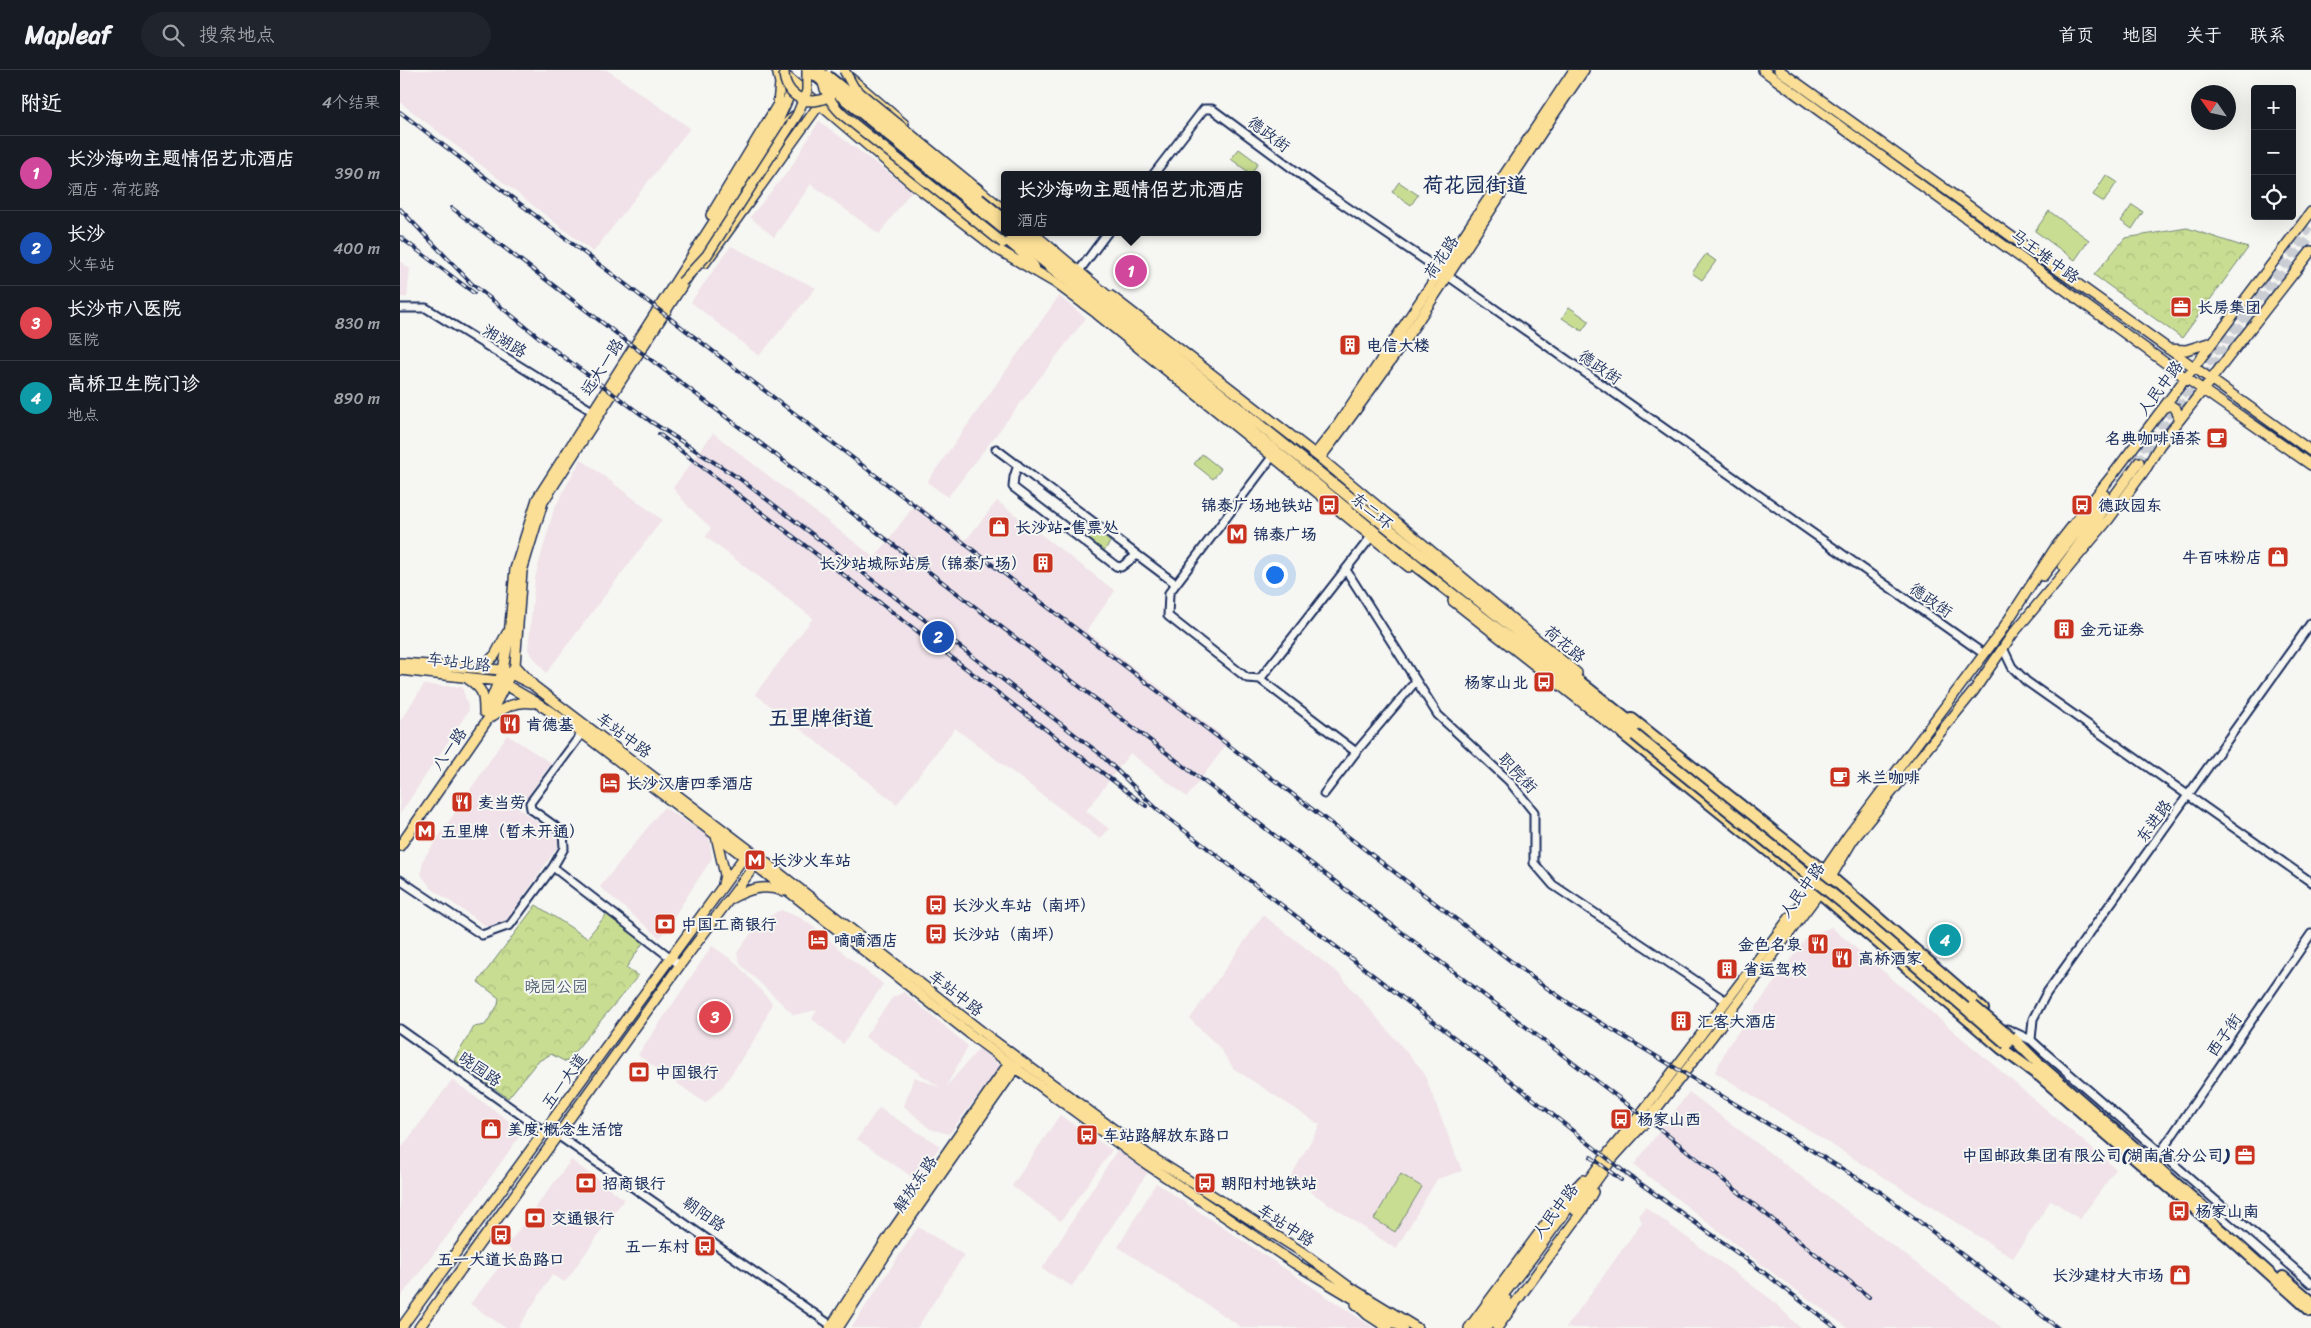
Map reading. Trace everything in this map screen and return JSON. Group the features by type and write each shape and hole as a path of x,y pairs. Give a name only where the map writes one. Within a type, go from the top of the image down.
{"highway":[{"path":"808,70 1001,227"},
{"path":"821,70 1001,217"},
{"path":"1013,236 1101,303"},
{"path":"1024,236 1101,303"},
{"name":"东二环","path":"1101,303 1420,569 1578,692 1636,732"},
{"name":"东二环","path":"1130,327 1284,444 1424,559 1590,690 1636,732"},
{"path":"1590,690 1630,718 1827,874 2003,1027 2041,1072"},
{"path":"1578,692 1617,730 1816,890 2001,1048 2041,1072 2311,1300"},
{"path":"1636,732 1844,896 2311,1311"}],"main road":[{"path":"779,70 913,184 997,249 1020,256"},
{"path":"691,256 723,193 778,104 779,70"},
{"path":"784,70 785,82 791,92 808,102 820,101 831,95 838,86 842,70"},
{"path":"682,282 707,255 797,115 807,91 808,70"},
{"path":"821,70 828,98 842,116 1044,276 1101,303 1130,327"},
{"path":"842,70 854,88 1001,208"},
{"name":"荷花路","path":"1317,456 1343,429 1574,70"},
{"name":"荷花路","path":"1444,273 1584,70"},
{"name":"马王堆中路","path":"1762,70 2186,378 2311,465"},
{"name":"马王堆中路","path":"1779,70 2311,451"},
{"name":"远大一路","path":"502,683 507,672 516,570 537,499 778,122 791,92"},
{"path":"831,95 1020,256"},
{"name":"远大一路","path":"515,665 522,571 543,502 682,282 786,124 808,102"},
{"path":"672,298 712,255 819,105"},
{"name":"人民中路","path":"2000,633 2055,548 2164,408 2311,212"},
{"path":"1037,236 1079,270 1101,303 1272,457 1617,730"},
{"name":"人民中路","path":"2012,635 2109,519 2177,423 2311,251"},
{"name":"荷花路","path":"1101,303 1335,470 1630,718"},
{"path":"2168,348 2186,350 2212,342"},
{"path":"2164,408 2170,405 2176,409 2179,418 2177,423"},
{"path":"1284,444 1301,444"},
{"name":"人民中路","path":"1486,1328 1610,1156 1650,1117 1816,890 1827,874 1984,654 2136,460 1973,692 1827,874"},
{"path":"1334,485 1335,470"},
{"path":"481,669 495,655 510,628"},
{"name":"车站北路","path":"400,662 507,672 534,686"},
{"path":"507,672 515,665 534,686"},
{"name":"车站北路","path":"400,670 502,683 540,704"},
{"path":"468,679 479,686 482,692 486,718 508,705 525,701 540,704"},
{"name":"八一路","path":"400,846 486,718 502,683"},
{"name":"车站中路","path":"534,686 1015,1064 1150,1156 1302,1252 1346,1289"},
{"name":"车站中路","path":"540,704 687,808 716,835 747,854"},
{"name":"八一路","path":"400,838 486,718"},
{"path":"716,835 725,875 722,889"},
{"name":"五一大道","path":"401,1328 747,854"},
{"name":"车站中路","path":"757,862 790,892 1145,1163 1294,1263 1371,1304"},
{"name":"五一大道","path":"419,1328 561,1134 680,965 757,862"},
{"path":"728,900 752,888 762,886 790,892"},
{"name":"人民中路","path":"1478,1328 1726,1001 1816,890"},
{"name":"解放东路","path":"835,1327 893,1230 1015,1064"},
{"path":"1469,1328 1562,1202 1610,1156"},
{"path":"1498,1328 1583,1210 1610,1156"},
{"path":"1346,1289 1368,1315 1388,1328"},
{"path":"1346,1289 1377,1297 1426,1328"},
{"path":"1371,1304 1403,1328"},
{"path":"1371,1304 1417,1328"}],"street":[{"name":"德政街","path":"1156,171 1201,112 1204,109 1212,108 1316,186 1444,273 1984,654"},
{"path":"1079,270 1105,236"},
{"name":"湘湖路","path":"400,308 426,308 592,411"},
{"path":"996,449 1176,584"},
{"path":"1272,457 1170,593 1168,616 1247,678 1260,679 1356,752"},
{"path":"1018,465 1014,477 1014,487 1116,566 1121,567 1136,555"},
{"path":"1260,679 1371,537"},
{"name":"职院街","path":"1346,570 1438,716 1509,780 1534,812 1534,863 1553,885 1726,1001"},
{"name":"东进路","path":"2031,1040 2033,1018 2046,994 2311,623"},
{"path":"2003,648 2012,667 2026,681 2311,882"},
{"path":"1324,794 1356,752 1416,681"},
{"path":"400,880 482,935 510,925 553,867 564,848 563,832 531,809 530,803 582,733"},
{"path":"553,867 680,965"},
{"name":"西子街","path":"2160,1153 2311,934"},
{"path":"2003,1027 2031,1040 2311,1283"},
{"name":"晓园路","path":"400,1029 548,1128"},
{"name":"朝阳路","path":"548,1128 561,1134 835,1327"}],"shaded area":[{"path":"400,70 607,70 690,128 593,252 400,102"},
{"path":"819,121 912,190 879,234 811,184 774,237 750,217 790,169"},
{"path":"731,246 816,288 759,356 691,302"},
{"path":"400,261 410,269 407,297 400,297"},
{"path":"1059,296 1086,318 948,497 927,482"},
{"path":"713,433 875,558 916,503 966,540 997,501 1115,591 1086,631 1229,741 1187,797 1130,753 1086,811 1109,829 1100,839 955,728 897,804 755,694 813,618 706,537 711,528 688,506 673,488"},
{"path":"581,459 662,520 546,673 528,650 535,578 554,509"},
{"path":"424,685 462,687 469,710 400,814 400,721"},
{"path":"507,735 551,763 519,809 562,840 506,922 497,927 486,926 431,888 421,874 423,860"},
{"path":"664,807 709,837 712,858 660,938 600,887"},
{"path":"781,910 801,918 822,933 848,957 883,984 843,1044 812,1019 817,1010 794,1015 741,965 737,953 760,921"},
{"path":"1263,915 1338,973 1423,1071 1462,1171 1437,1179 1396,1249 1290,1178 1320,1125 1233,1068 1220,1048 1190,1019"},
{"path":"1831,927 2116,1169 2080,1219 2051,1200 2013,1258 1715,1072 1728,1046 1807,937"},
{"path":"712,946 735,962 772,1003 760,1031 724,1085 705,1103 638,1055"},
{"path":"904,992 968,1046 946,1087 982,1045 1000,1067 949,1134 930,1129 904,1106 914,1077 941,1088 865,1037 892,998"},
{"path":"452,1080 523,1131 473,1202 400,1298 400,1150"},
{"path":"1689,1092 2002,1328 1848,1328 1766,1268 1634,1165"},
{"path":"879,1108 940,1146 918,1181 857,1139"},
{"path":"1060,1115 1112,1150 1061,1221 1012,1186"},
{"path":"1117,1150 1148,1172 1072,1286 1042,1269"},
{"path":"571,1160 624,1199 565,1282 552,1275 518,1328 506,1328 470,1304 512,1251 506,1247"},
{"path":"1156,1183 1374,1328 1243,1328 1118,1247"},
{"path":"1645,1207 1772,1300 1800,1328 1566,1328 1642,1222 1639,1215"},
{"path":"918,1227 964,1255 917,1328 852,1327"}],"green space":[{"path":"1239,149 1258,163 1253,171 1247,171 1231,159"},
{"path":"2106,175 2117,182 2104,202 2093,195"},
{"path":"1399,182 1418,195 1411,205 1392,192"},
{"path":"2132,205 2143,212 2132,229 2121,221"},
{"path":"2049,211 2089,240 2075,260 2035,231"},
{"path":"2187,228 2248,248 2182,338 2094,275 2125,238"},
{"path":"1706,254 1716,261 1702,280 1692,273"},
{"path":"1569,307 1589,321 1582,331 1562,318"},
{"path":"1202,454 1221,469 1213,479 1194,464"},
{"path":"1093,528 1111,541 1104,551 1086,538"},
{"name":"晓园公园","path":"536,905 587,938 610,910 647,937 626,968 638,976 566,1062 551,1054 537,1062 508,1098 454,1060 474,1027 485,1025 498,1005 499,998 478,982"},
{"path":"1401,1174 1422,1187 1395,1232 1374,1219"}],"tunnel":[{"path":"2132,459 2268,285 2311,225"},
{"path":"2139,462 2311,237"}],"railway":[{"path":"400,112 1537,981 1570,1004 1882,1193 2058,1328"},
{"path":"452,208 1665,1133 1869,1297"},
{"path":"400,209 471,283 561,355 650,421 740,479 1099,753 1159,811 1498,1071 1627,1174 1753,1264 1836,1328"},
{"path":"400,237 474,293"},
{"path":"659,434 1146,806"},
{"path":"1591,1157 1621,1180"}],"place":[{"name":"长沙海吻主题情侣艺术酒店","path":"1131,271"},
{"name":"长房集团","path":"2181,307"},
{"name":"电信大楼","path":"1350,345"},
{"name":"名典咖啡语茶","path":"2217,438"},
{"name":"锦泰广场地铁站","path":"1329,505"},
{"name":"德政园东","path":"2082,505"},
{"name":"长沙站-售票处","path":"999,527"},
{"name":"锦泰广场","path":"1237,534"},
{"name":"牛百味粉店","path":"2278,557"},
{"name":"长沙站城际站房（锦泰广场）","path":"1043,563"},
{"name":"金元证券","path":"2064,629"},
{"name":"长沙","path":"938,637"},
{"name":"杨家山北","path":"1544,682"},
{"name":"肯德基","path":"510,724"},
{"name":"米兰咖啡","path":"1840,777"},
{"name":"长沙汉唐四季酒店","path":"610,783"},
{"name":"麦当劳","path":"462,802"},
{"name":"五里牌（暂未开通）","path":"425,831"},
{"name":"长沙火车站","path":"755,860"},
{"name":"长沙火车站（南坪）","path":"936,905"},
{"name":"中国工商银行","path":"665,924"},
{"name":"长沙站（南坪）","path":"936,934"},
{"name":"嘀嘀酒店","path":"818,940"},
{"name":"高桥卫生院门诊","path":"1945,940"},
{"name":"金色名泉","path":"1818,944"},
{"name":"高桥酒家","path":"1842,958"},
{"name":"省运驾校","path":"1727,969"},
{"name":"长沙市八医院","path":"715,1017"},
{"name":"汇客大酒店","path":"1681,1021"},
{"name":"中国银行","path":"639,1072"},
{"name":"杨家山西","path":"1621,1119"},
{"name":"美度·概念生活馆","path":"491,1129"},
{"name":"车站路解放东路口","path":"1087,1135"},
{"name":"中国邮政集团有限公司(湖南省分公司)","path":"2245,1155"},
{"name":"招商银行","path":"586,1183"},
{"name":"朝阳村地铁站","path":"1205,1183"},
{"name":"杨家山南","path":"2179,1211"},
{"name":"交通银行","path":"535,1218"},
{"name":"五一大道长岛路口","path":"501,1235"},
{"name":"五一东村","path":"705,1246"},
{"name":"长沙建材大市场","path":"2180,1275"}],"district":[{"name":"荷花园街道","path":"1475,185"},
{"name":"五里牌街道","path":"821,718"}]}
